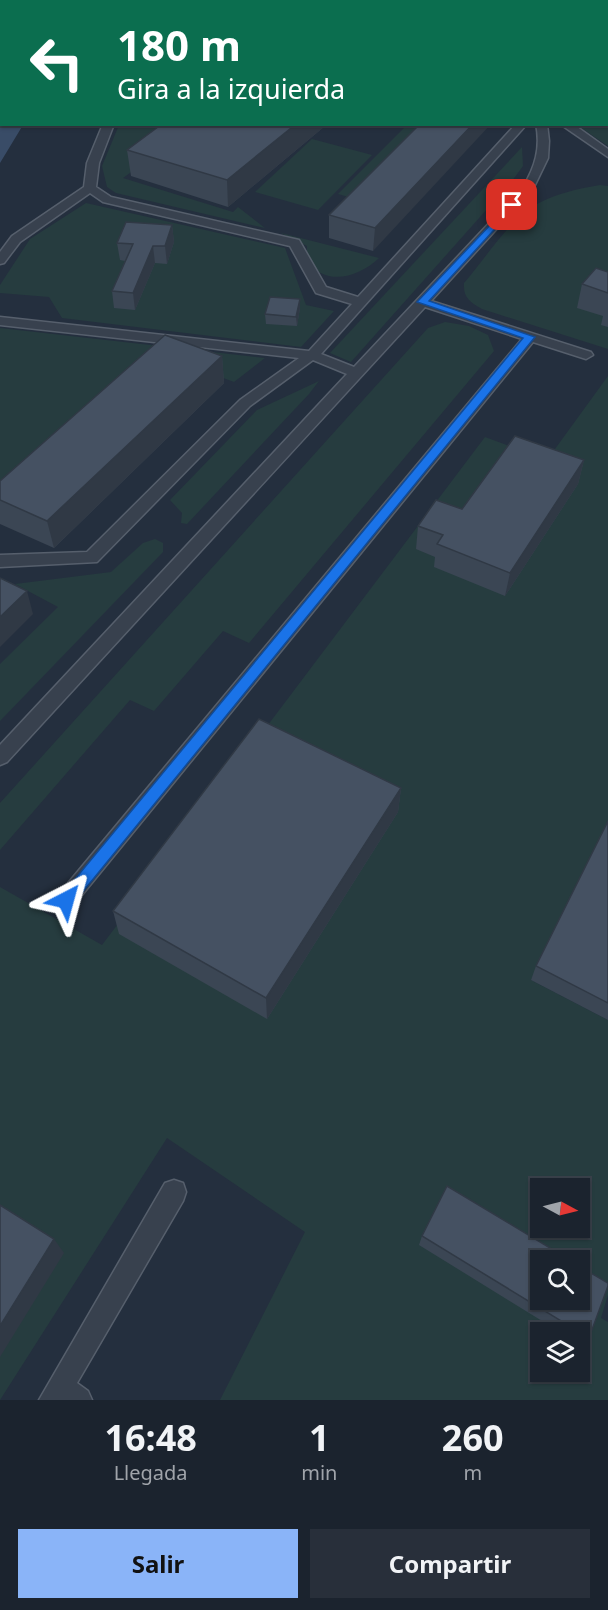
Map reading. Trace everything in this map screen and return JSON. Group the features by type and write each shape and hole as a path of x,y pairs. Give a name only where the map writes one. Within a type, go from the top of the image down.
{"lane":[{"path":"90,188 89,175 108,126"},
{"path":"0,561 91,558 245,403 312,355 520,126"},
{"path":"0,757 536,177 544,145 541,126"},
{"path":"568,126 608,154"},
{"path":"0,260 16,239 90,188"},
{"path":"90,188 107,200 295,243 321,290 360,302"},
{"path":"422,302 586,355"},
{"path":"0,321 312,355 356,373"},
{"path":"66,900 530,337"},
{"path":"64,1396 174,1192"}],"green space":[{"path":"119,126 195,126 123,178 233,212 238,207 265,228 116,193 107,187 102,166"},
{"path":"406,126 432,126 359,200 338,194"},
{"path":"578,126 608,126 608,146"},
{"path":"312,139 372,155 318,210 255,192"},
{"path":"522,147 523,166 512,181 351,362 330,353"},
{"path":"600,185 608,186 608,349 482,309 468,299 464,283 517,219 545,200 560,194"},
{"path":"86,203 285,248 306,305 334,311 301,347 62,318 49,297 0,293 0,285 30,239"},
{"path":"281,233 379,258 352,275 332,277 314,268 307,260 307,246"},
{"path":"445,322 469,326 488,335 494,351 249,643 223,631 154,711 130,700 0,850 0,803 428,328"},
{"path":"0,328 265,358 234,382 167,357 0,506"},
{"path":"608,376 608,825 531,980 608,1020 608,1295 601,1318 608,1322 608,1400 220,1400 305,1232 167,1138 0,1400 0,887 102,945 485,437 547,460"},
{"path":"319,381 187,524 181,523 182,513 170,500 257,410"},
{"path":"155,539 163,543 163,552 0,721 0,664 58,607 15,584 111,572 143,543"}],"water":[{"path":"0,126 22,126 0,163"}],"building":[{"path":"159,126 294,126 227,180 127,150"},
{"path":"418,126 471,126 375,228 329,215"},
{"path":"126,222 172,225 165,246 153,246 133,293 112,291 133,244 117,243"},
{"path":"596,268 608,272 608,293 582,284"},
{"path":"270,297 300,299 296,317 265,314"},
{"path":"165,335 222,356 47,521 0,500 0,481"},
{"path":"515,436 584,460 510,573 437,544 443,535 418,526 436,500 462,509"},
{"path":"0,578 27,591 0,617"},
{"path":"259,719 401,788 266,998 113,911"},
{"path":"608,821 608,1003 536,966"},
{"path":"447,1186 553,1250 530,1250 530,1302 422,1236"},
{"path":"0,1205 54,1239 0,1326"},
{"path":"590,1272 608,1283 590,1335 590,1322 563,1322 543,1310 590,1310"}],"route":[{"path":"66,900 530,337 422,302 512,205"}]}
